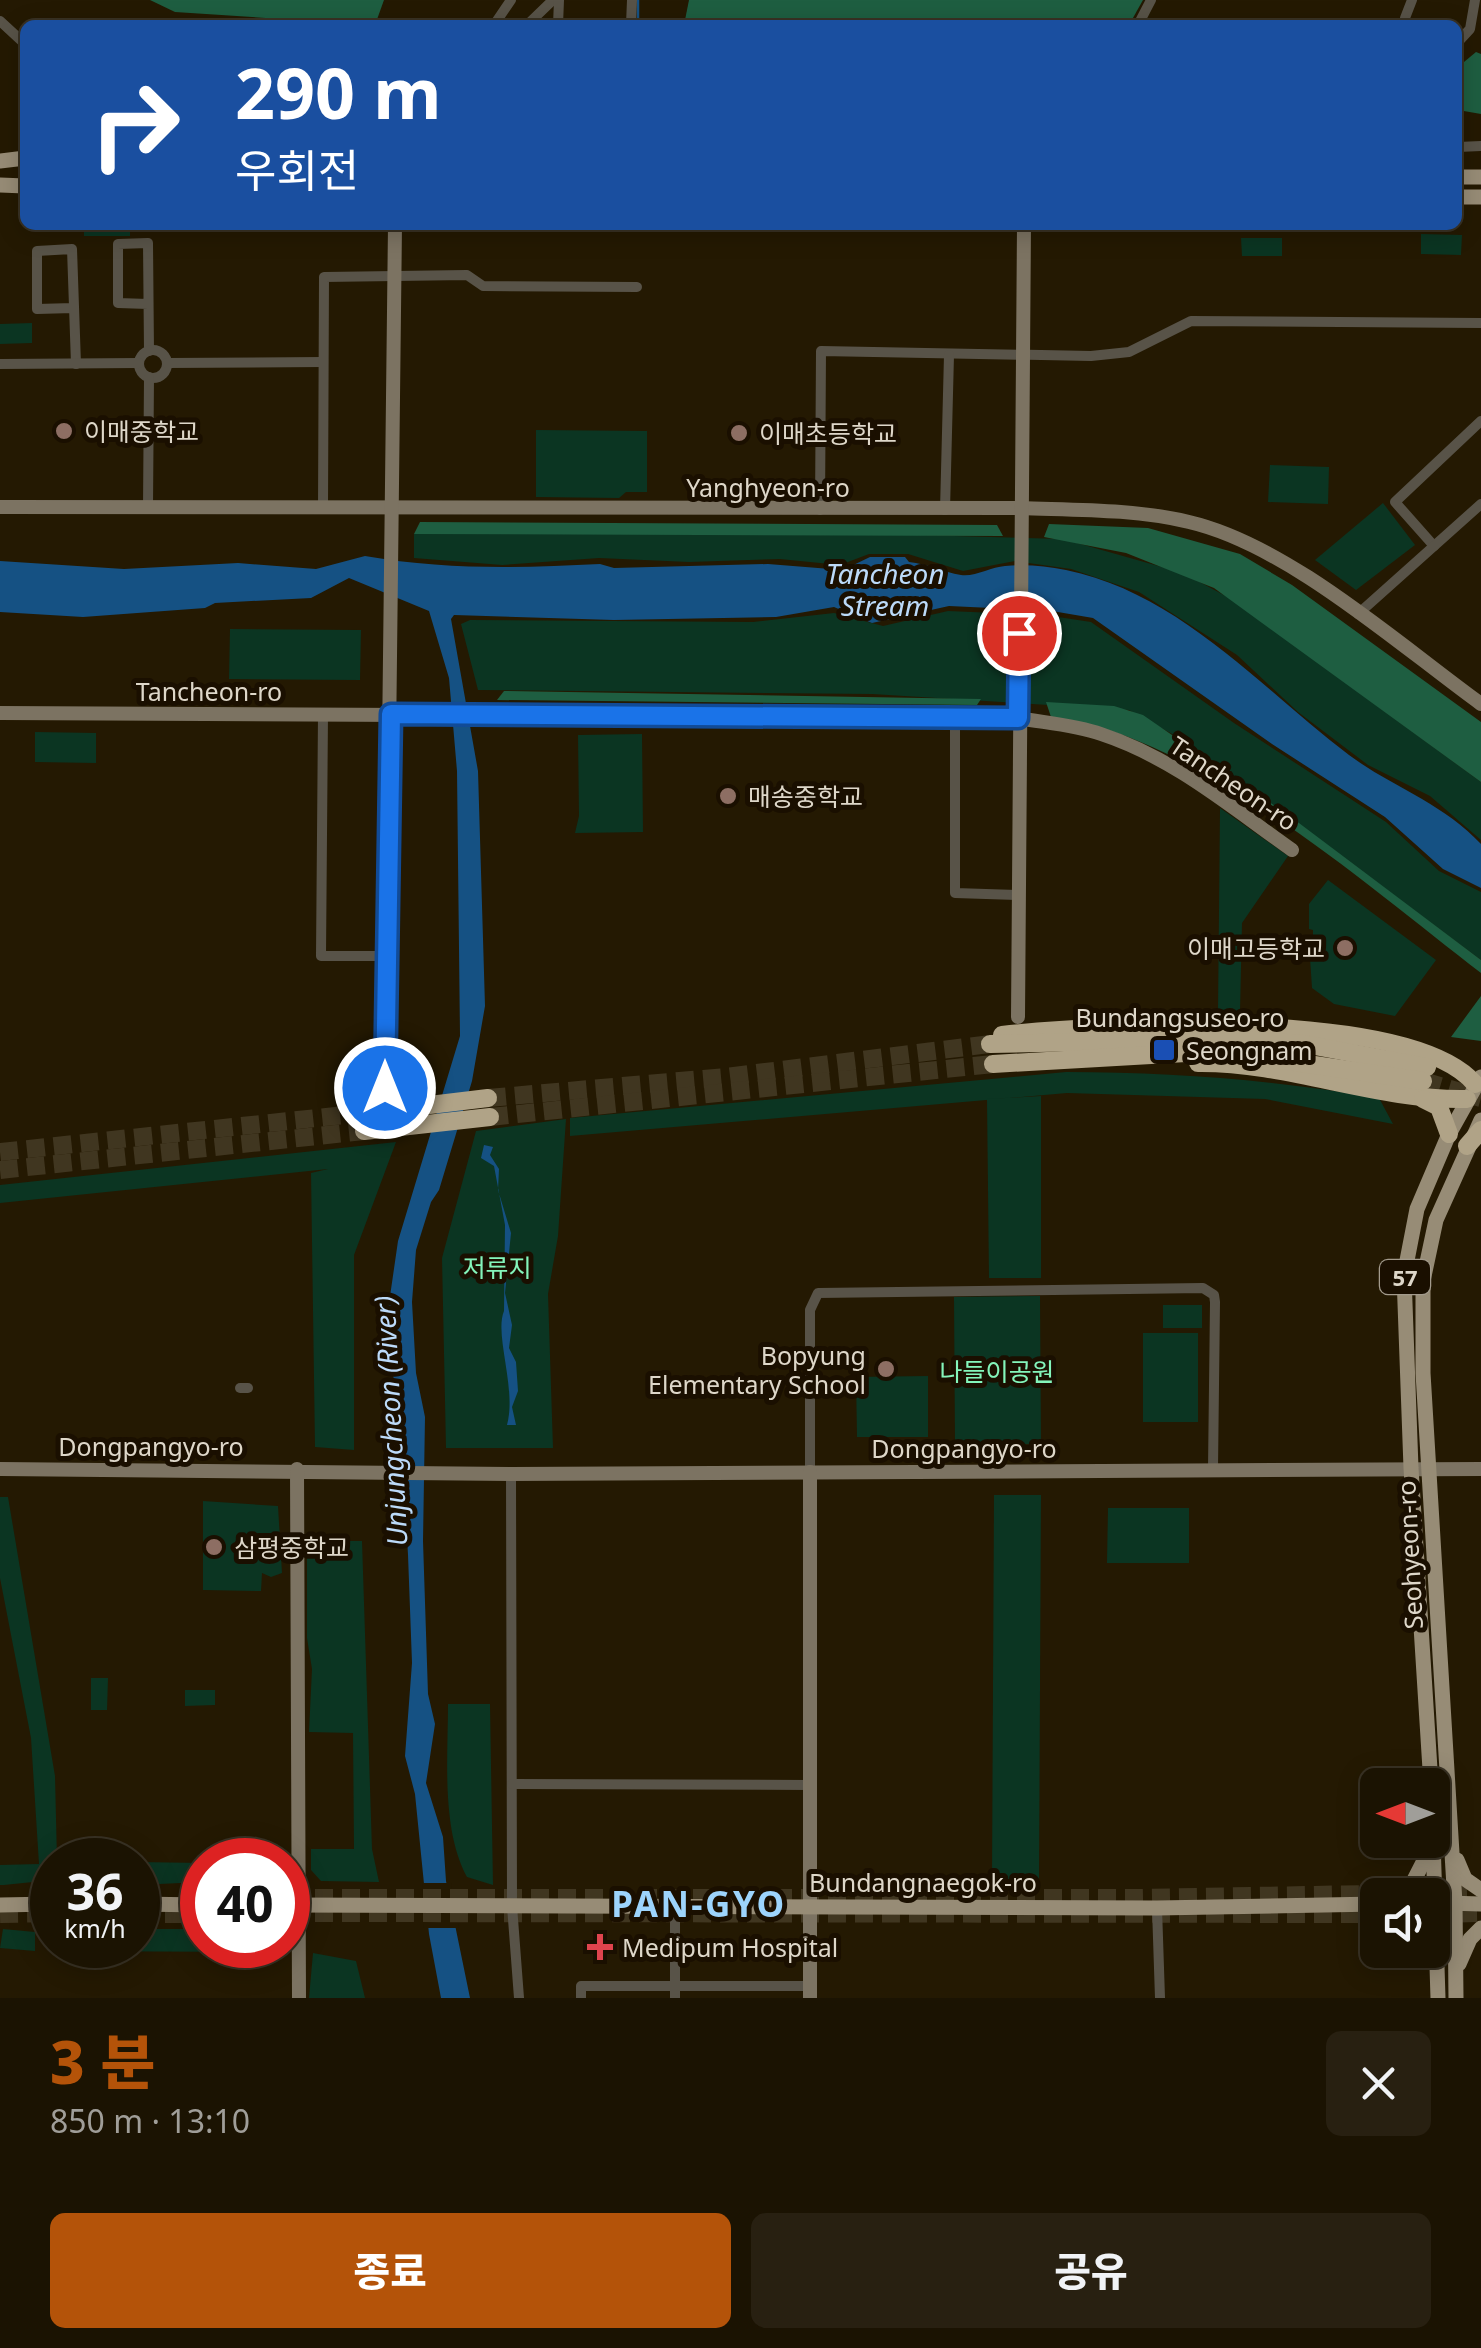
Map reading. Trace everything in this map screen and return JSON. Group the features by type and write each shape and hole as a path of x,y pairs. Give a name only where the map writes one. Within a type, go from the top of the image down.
{"highway":[{"path":"992,1047 1018,1017 1053,1029"},
{"path":"992,1047 1053,1029 1159,1024 1338,1035 1443,1057 1477,1090"},
{"name":"Bundangsuseo-ro","path":"992,1047 1239,1040 1304,1044 1422,1081"},
{"path":"992,1047 1043,1061 1213,1062 1422,1081 1477,1090"},
{"path":"1422,1081 1439,1107 1449,1134"},
{"path":"390,1106 363,1122 390,1106 418,1107 483,1108 390,1106"},
{"path":"1467,1146 1481,1130"}],"main road":[{"path":"390,1106 386,956 395,230"},
{"path":"1018,1017 1024,230"},
{"name":"Yanghyeon-ro","path":"0,507 1021,508 1132,513 1209,528 1262,548 1481,704"},
{"name":"Tancheon-ro","path":"0,713 1018,718 1084,729 1145,751 1185,773 1292,850"},
{"name":"Seohyeon-ro","path":"1430,1768 1410,1468 1404,1276 1417,1209 1449,1134 1477,1090"},
{"name":"Seohyeon-ro","path":"1456,1998 1456,1903 1429,1468 1422,1281 1436,1220 1481,1120"},
{"name":"Dongpangyo-ro","path":"0,1469 511,1474 1481,1468"},
{"path":"294,1838 297,1469"},
{"path":"810,1472 810,1992"},
{"path":"1452,1850 1465,1880 1481,1890"},
{"path":"1450,1903 1481,1904"},
{"path":"0,1905 30,1904"},
{"name":"Bundangnaegok-ro","path":"310,1905 1158,1908 1360,1904"},
{"path":"1456,1972 1470,1940 1481,1928"},
{"path":"297,1968 299,1998"},
{"path":"1434,1968 1438,1974"},
{"path":"1438,1968 1438,1998"}],"street":[{"path":"532,20 556,0"},
{"path":"1405,18 1412,0"},
{"path":"1462,38 1470,29 1475,0"},
{"path":"0,21 20,39"},
{"path":"139,364 149,350 148,243 118,244 118,303 148,304"},
{"path":"74,308 37,309 37,251 72,249 76,364"},
{"path":"322,507 324,277 467,275 483,286 637,287"},
{"path":"820,510 821,351 896,349 949,355 1129,352 1191,321 1481,323"},
{"path":"149,350 160,351 168,363"},
{"path":"946,510 949,355"},
{"path":"168,363 323,362"},
{"path":"149,377 162,375 168,363"},
{"path":"0,364 139,364"},
{"path":"139,364 149,377 148,507"},
{"path":"1434,546 1396,502 1481,421"},
{"path":"1357,614 1481,504"},
{"path":"322,714 321,956 386,956"},
{"path":"955,718 955,893 1017,895"},
{"path":"810,1472 810,1310 818,1293 1203,1288 1214,1295 1215,1302 1213,1468"},
{"path":"511,1474 512,1906 519,1998"},
{"path":"512,1784 811,1785"},
{"path":"675,1907 676,1992"},
{"path":"1158,1908 1160,1998"},
{"path":"581,1998 581,1986 676,1992 810,1992"}],"green space":[{"path":"150,0 384,0 377,20 298,20 175,12"},
{"path":"689,0 1143,0 1132,20 685,20"},
{"path":"1476,52 1481,54 1481,114 1462,111 1462,64"},
{"path":"84,230 130,230 130,236 84,236"},
{"path":"1421,234 1462,235 1461,255 1421,254"},
{"path":"1241,238 1282,238 1282,256 1242,256"},
{"path":"32,323 32,343 0,344 0,324"},
{"path":"536,430 647,431 647,492 626,492 619,498 536,497"},
{"path":"1270,465 1329,467 1328,504 1268,502"},
{"path":"1383,503 1415,545 1356,590 1315,560"},
{"path":"420,522 997,525 1003,536 414,534"},
{"path":"1049,524 1148,528 1240,554 1292,585 1481,722 1481,782 1214,588 1126,553 1044,537"},
{"path":"846,533 1063,539 1183,573 1233,600 1481,782 1481,840 1430,796 1368,765 1298,712 1237,655 1139,592 1071,569 1015,561 963,571 908,554 869,554 840,565 780,559 689,562 599,558 502,565 414,558 414,534"},
{"path":"948,611 1045,615 1091,622 1234,723 1386,822 1439,871 1481,892 1481,960 1190,744 1129,710 872,694 478,690 461,624 470,620 753,622 834,613 883,626"},
{"path":"230,629 361,630 360,680 229,679"},
{"path":"504,691 981,699 977,705 497,700"},
{"path":"1046,702 1114,706 1143,715 1291,817 1481,960 1481,973 1332,858 1221,782 1163,752 1107,730 1051,717"},
{"path":"35,732 96,733 96,763 35,762"},
{"path":"642,734 643,832 575,833 579,816 578,735"},
{"path":"1220,808 1288,856 1242,923 1240,1012 1218,1011"},
{"path":"1328,880 1436,960 1395,1016 1334,1004 1312,988 1309,943 1313,942 1313,930 1309,929 1309,904"},
{"path":"1481,996 1481,1041 1451,1037"},
{"path":"1066,1072 1223,1078 1379,1098 1393,1124 1265,1099 1067,1093 570,1136 570,1118"},
{"path":"1041,1096 1041,1278 989,1278 987,1099"},
{"name":"저류지","path":"566,1119 558,1236 548,1294 553,1448 446,1448 442,1258 476,1131"},
{"path":"396,1142 354,1255 354,1450 315,1447 311,1173 328,1169 0,1203 0,1185"},
{"name":"나들이공원","path":"1040,1296 1041,1444 955,1445 954,1297"},
{"path":"1163,1305 1202,1305 1202,1328 1163,1328"},
{"path":"1143,1333 1198,1333 1198,1422 1143,1422"},
{"path":"928,1376 928,1437 857,1437 856,1377"},
{"path":"994,1495 1041,1495 1039,1880 992,1880"},
{"path":"0,1497 8,1497 55,1776 56,1838 37,1838 31,1738 0,1578"},
{"path":"203,1501 278,1506 282,1573 271,1577 262,1573 261,1591 203,1590"},
{"path":"1108,1508 1189,1508 1189,1563 1107,1563"},
{"path":"307,1541 362,1541 372,1849 379,1882 321,1881 311,1870 311,1849 354,1849 353,1733 309,1732 312,1669 307,1638"},
{"path":"91,1678 108,1678 107,1710 91,1710"},
{"path":"185,1690 215,1690 215,1705 185,1706"},
{"path":"448,1704 490,1704 493,1885 467,1877 453,1837 448,1792"},
{"path":"160,1862 180,1863 180,1883 160,1884"},
{"path":"30,1864 30,1882 0,1885 0,1865"},
{"path":"3,1929 30,1932 30,1951 0,1948"},
{"path":"160,1929 180,1929 180,1952 160,1951"},
{"path":"313,1953 356,1961 365,1998 309,1998"}],"water":[{"name":"Tancheon Stream","path":"365,556 482,567 768,564 843,570 870,557 905,557 909,562 961,575 1013,565 1066,570 1146,599 1182,621 1349,755 1434,806 1481,844 1481,888 1443,869 1385,817 1272,744 1093,618 1052,611 949,606 872,623 834,607 776,617 614,620 454,615 451,619 478,771 485,1006 472,1081 416,1250 412,1302 416,1373 425,1417 423,1541 428,1694 435,1724 426,1783 443,1837 446,1881 470,1998 441,1998 429,1934 415,1794 405,1756 412,1663 408,1555 401,1431 386,1324 398,1241 460,1036 457,771 449,678 429,611 349,578 311,598 83,617 0,612 0,561 124,569 238,563 316,569"},
{"path":"484,1145 493,1147 490,1155 499,1169 498,1188 494,1166 481,1158"},
{"path":"499,1194 511,1233 505,1293 512,1325 509,1348 516,1362 518,1391 512,1407 516,1425 507,1425 509,1395 502,1334 505,1225"}],"pier":[{"path":"422,1883 451,1883 459,1928 424,1928"}],"waterway":[{"path":"638,0 638,20"}],"tunnel":[{"path":"488,1098 725,1077 990,1044"},
{"path":"490,1117 993,1064"},
{"path":"1423,1081 1481,1098"},
{"path":"0,1152 363,1113"},
{"path":"0,1170 364,1131"},
{"path":"310,1898 1138,1898 1481,1892"},
{"path":"0,1914 30,1913"},
{"path":"310,1913 1360,1914"},
{"path":"1450,1914 1481,1913"},
{"path":"160,1914 180,1914"}],"place":[{"name":"이매중학교","path":"64,431"},
{"name":"이매초등학교","path":"739,433"},
{"name":"매송중학교","path":"728,796"},
{"name":"이매고등학교","path":"1345,948"},
{"name":"Seongnam","path":"1164,1050"},
{"name":"Bopyung Elementary School","path":"886,1369"},
{"name":"삼평중학교","path":"214,1547"},
{"name":"Medipum Hospital","path":"600,1947"}],"district":[{"name":"PAN-GYO","path":"699,1903"}],"route":[{"path":"385,1088 391,714 1018,718 1019,633"}],"water label":[{"name":"Unjungcheon (River)","path":"390,1421"}]}
